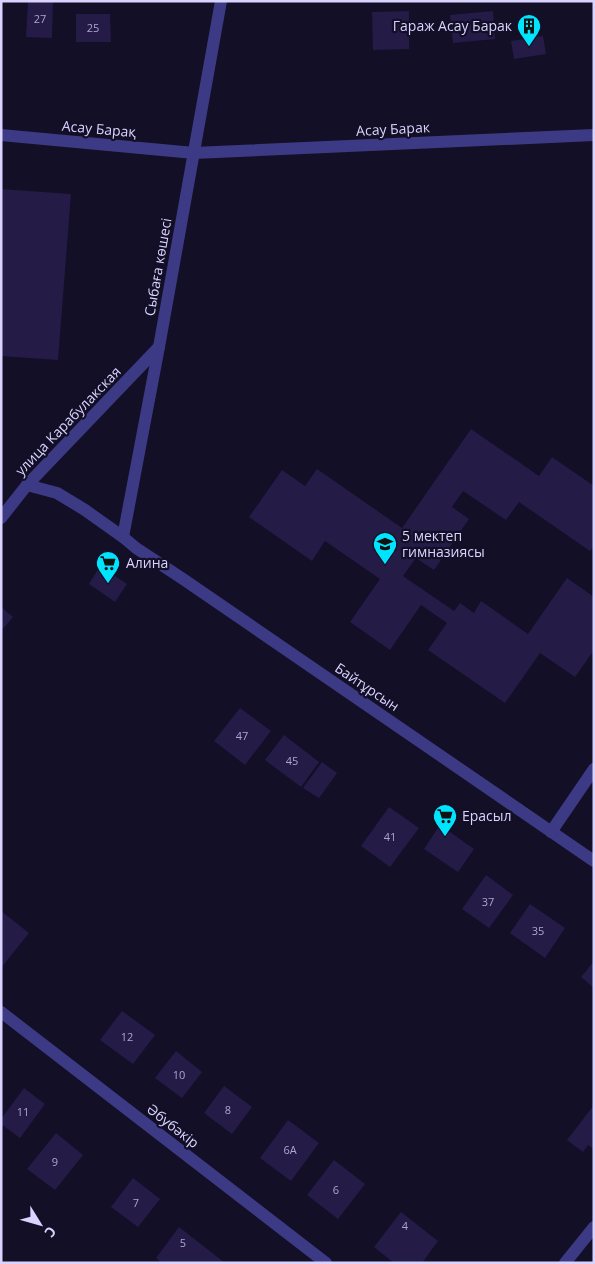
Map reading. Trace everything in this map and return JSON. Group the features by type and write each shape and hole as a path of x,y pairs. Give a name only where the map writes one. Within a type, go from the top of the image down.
{"street":[{"name":"Сыбаға көшесі","path":"123,537 221,1"},
{"name":"Асау Барақ","path":"1,135 194,153"},
{"name":"Асау Барак","path":"194,153 594,135"},
{"name":"улица Карабулакская","path":"1,518 27,485 159,347"},
{"name":"Байтұрсын","path":"27,485 57,493 84,510 136,548 594,861"},
{"path":"551,832 594,768"},
{"name":"Әбубәкір","path":"1,1012 326,1263"},
{"path":"565,1263 594,1227"}],"building":[{"path":"28,1 53,1 52,38 26,37"},
{"path":"409,11 409,49 373,50 372,12"},
{"path":"493,11 495,39 453,43 450,15"},
{"path":"76,14 110,14 111,42 76,42"},
{"name":"Гараж Асау Барак","path":"543,36 546,54 514,59 511,41"},
{"path":"1,189 71,194 58,360 1,356"},
{"name":"5 мектеп гимназиясы","path":"471,429 539,476 552,457 594,486 594,546 590,551 519,502 506,520 463,491 452,507 469,519 434,570 416,558 403,576 454,611 460,603 474,613 481,601 528,634 567,578 594,597 594,650 575,677 540,653 505,703 428,650 447,623 421,605 390,650 350,622 380,579 325,541 312,561 249,517 282,470 305,486 317,469 402,528"},
{"name":"Алина","path":"100,566 127,584 115,602 89,584"},
{"path":"1,607 13,617 1,631"},
{"path":"240,708 271,731 245,765 214,741"},
{"path":"284,735 319,762 301,787 265,760"},
{"path":"322,762 337,773 319,798 303,788"},
{"path":"389,807 419,828 390,867 361,846"},
{"name":"Ерасыл","path":"440,825 474,849 458,872 424,849"},
{"path":"486,875 513,895 489,928 462,909"},
{"path":"530,904 565,928 545,958 510,933"},
{"path":"1,911 29,933 1,968"},
{"path":"594,961 594,988 581,977"},
{"path":"122,1011 155,1035 133,1064 100,1040"},
{"path":"176,1051 202,1072 182,1098 155,1078"},
{"path":"224,1086 252,1107 232,1134 204,1113"},
{"path":"24,1088 45,1104 20,1138 1,1124 1,1119"},
{"path":"594,1105 594,1149 588,1145 583,1152 567,1140"},
{"path":"288,1120 319,1143 291,1181 260,1158"},
{"path":"56,1133 83,1155 55,1190 27,1169"},
{"path":"334,1160 365,1184 338,1219 307,1195"},
{"path":"133,1178 160,1199 138,1227 111,1207"},
{"path":"401,1212 438,1241 422,1263 394,1263 374,1247"},
{"path":"179,1227 225,1263 162,1263 156,1258"}],"place":[{"name":"Гараж Асау Барак","path":"529,47"},
{"name":"5 мектеп гимназиясы","path":"385,565"},
{"name":"Алина","path":"108,584"},
{"name":"Ерасыл","path":"445,837"}]}
